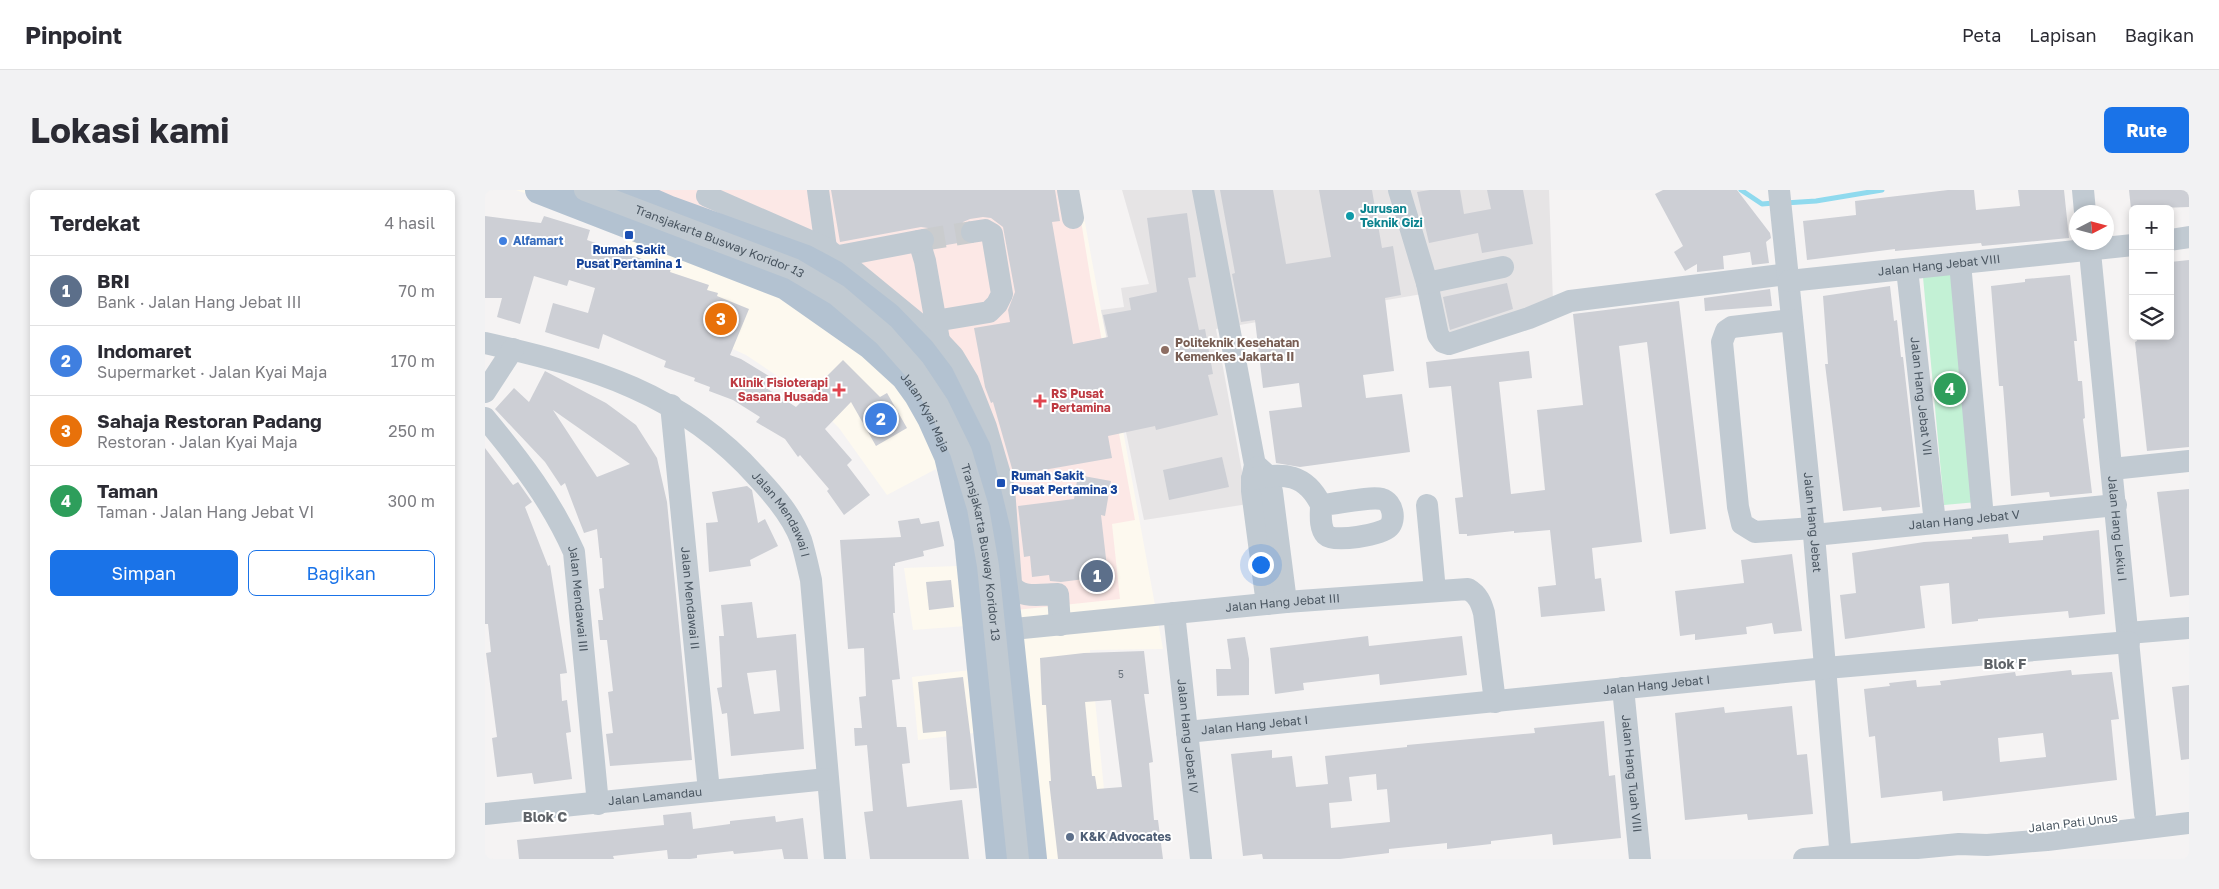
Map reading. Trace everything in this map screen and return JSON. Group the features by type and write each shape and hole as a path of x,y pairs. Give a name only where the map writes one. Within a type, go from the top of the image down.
{"main road":[{"name":"Jalan Kyai Maja","path":"539,190 786,286 870,345 905,378 918,395 931,418 948,456 968,539 979,633 1000,859"},
{"path":"624,190 670,210 806,259 834,274 887,316 941,370 977,449 997,532 1033,859"},
{"path":"658,236 670,210"}],"street":[{"name":"Transjakarta Busway Koridor 13","path":"585,190 793,269 829,291 884,335 913,369 938,405 961,452 978,508 985,547 1018,859"},
{"path":"670,210 700,195 728,190"},
{"path":"818,190 833,252"},
{"path":"1068,190 1073,218"},
{"path":"1203,190 1258,473 1277,603"},
{"path":"1399,190 1427,283 1503,267"},
{"name":"Jalan Hang Jebat","path":"1779,190 1814,531 1825,668 1848,857"},
{"path":"2083,190 2084,205"},
{"path":"700,195 833,252 937,330 968,381 986,427 1004,488 1013,589 1020,594 1058,594 1060,625"},
{"path":"937,330 989,312 997,304 1002,294 992,234 985,230 972,232"},
{"path":"2174,239 2189,237"},
{"path":"833,252 921,241 937,330 941,370 918,395"},
{"name":"Jalan Hang Jebat VIII","path":"2114,246 2129,245"},
{"name":"Jalan Hang Jebat VIII","path":"1427,283 1438,335 1443,342 1449,344 1529,318 1570,301 1788,278 1907,269 2069,249"},
{"name":"Jalan Hang Lekiu I","path":"2089,250 2116,505 2145,814"},
{"path":"1960,263 1983,518"},
{"name":"Jalan Hang Jebat VII","path":"1907,269 1935,523"},
{"name":"Jalan Hang Jebat V","path":"1792,320 1732,327 1727,331 1721,342 1742,524 1755,532 1814,531 1935,523 2116,505"},
{"name":"Jalan Mendawai I","path":"485,342 602,374 637,388 671,405 715,435 748,466 779,501 801,539 811,580 835,859"},
{"path":"485,392 513,349"},
{"name":"Jalan Mendawai II","path":"671,405 709,791"},
{"name":"Jalan Mendawai III","path":"485,418 522,462 562,524 574,552 598,804"},
{"path":"2112,469 2189,461"},
{"path":"1258,473 1302,480 1312,488 1321,505"},
{"path":"1427,505 1435,591"},
{"name":"Jalan Hang Jebat III","path":"979,633 1277,603 1468,589 1475,593 1481,602 1487,632 1495,702"},
{"name":"Jalan Hang Jebat IV","path":"1174,613 1201,859"},
{"name":"Jalan Hang Jebat I","path":"1187,732 2128,638 2189,628"},
{"name":"Jalan Hang Tuah VIII","path":"1623,688 1640,859"},
{"name":"Jalan Lamandau","path":"485,814 598,804 827,779"},
{"name":"Jalan Pati Unus","path":"1959,844 1984,834 2189,809"},
{"name":"Jalan Pati Unus","path":"1804,859 1848,857 1959,844 2048,849 2189,823"}],"shaded area":[{"path":"516,190 1079,190 1163,649 1090,650 1111,859 992,859 982,732 918,740 912,677 970,670 966,626 913,630 904,568 957,566 953,516 936,469 887,495 839,428 807,396 746,355 610,293 629,231"},
{"name":"RS Pusat Pertamina","path":"649,190 1076,190 1135,520 1112,524 1120,599 1015,610 988,449"},
{"name":"Politeknik Kesehatan Kemenkes Jakarta II","path":"1122,190 1549,190 1553,302 1445,340 1434,292 1216,329 1248,504 1144,520 1101,310 1124,307 1121,288 1149,284"}],"green space":[{"path":"1956,274 1977,502 1944,505 1923,277"}],"building":[{"path":"831,190 1055,190 1060,221 1052,222 1073,344 1108,337 1103,315 1131,310 1129,298 1157,292 1147,218 1187,213 1196,277 1188,278 1199,330 1205,329 1213,374 1208,375 1218,415 1156,430 1155,426 1108,436 1112,458 1032,472 1032,476 1015,479 993,402 991,403 985,387 974,328 1010,322 1008,310 1015,292 1003,227 991,218 970,219 963,222 960,228 959,234 964,242 935,247 936,238 933,232 928,228 921,227 840,242"},
{"path":"1220,190 1273,190 1286,264 1331,257 1319,190 1372,190 1382,248 1393,246 1401,295 1385,298 1394,371 1363,375 1366,398 1402,394 1410,452 1300,467 1276,463 1269,411 1302,407 1299,383 1263,388 1255,320 1241,322 1232,274 1235,273"},
{"path":"1460,190 1464,214 1491,209 1487,190 1523,190 1533,244 1482,253 1478,233 1429,243 1417,192"},
{"path":"1663,190 1737,190 1770,233 1771,238 1766,242 1769,263 1752,265 1750,252 1723,256 1724,269 1697,272 1697,264 1685,271 1674,252 1683,246 1655,194"},
{"path":"1948,190 1974,190 1976,210 2020,206 2018,190 2064,190 2069,238 1982,246 1981,243 1895,251 1895,249 1807,260 1803,221 1856,215 1855,201"},
{"path":"2129,190 2189,190 2189,207 2131,205"},
{"path":"485,216 541,223 544,216 590,230 587,240 671,269 670,272 709,285 707,290 718,293 717,296 749,309 730,355 741,359 772,378 766,388 796,407 843,360 880,397 887,393 907,428 876,446 851,402 825,429 852,460 847,465 870,495 844,515 827,491 829,489 800,455 798,457 785,439 756,422 760,417 733,400 709,391 710,387 694,381 695,378 664,367 666,361 603,334 599,349 545,332 553,303 588,313 595,288 569,280 567,286 534,276 520,324 497,317 502,298 485,298"},
{"path":"2189,260 2189,447 2147,451 2135,342 2137,340 2174,340 2174,262"},
{"path":"2070,275 2077,341 2074,341 2078,381 2082,381 2085,418 2083,419 2092,493 2050,497 2049,492 2011,496 2003,386 1999,386 1991,286 2025,282 2025,279"},
{"path":"1507,283 1513,309 1450,330 1443,297"},
{"path":"1890,286 1894,321 1897,320 1901,357 1903,357 1920,507 1882,511 1881,507 1843,511 1825,364 1828,364 1823,296"},
{"path":"1770,289 1772,306 1705,311 1704,298"},
{"path":"1679,301 1706,529 1670,534 1647,342 1619,346 1642,542 1592,548 1595,579 1601,578 1605,611 1541,617 1538,587 1556,585 1550,530 1514,533 1514,531 1467,536 1467,534 1459,534 1455,498 1463,497 1451,386 1429,388 1426,362 1529,351 1532,378 1499,382 1511,494 1545,490 1537,410 1583,405 1573,314"},
{"path":"545,371 606,403 636,425 657,458 667,502 692,760 610,766 606,734 613,733 608,692 613,691 607,640 600,640 598,620 603,620 599,589 604,588 602,558 600,558 597,529 584,533 565,483 561,486 545,462 495,409 514,388 529,402","holes":["553,410 630,464 597,477"]},
{"path":"485,448 513,485 518,482 532,502 525,507 548,566 550,565 567,673 560,674 562,701 567,700 571,732 566,733 572,779 534,784 532,773 497,777 492,738 497,737 486,653 491,652 488,624 485,624"},
{"path":"1222,457 1229,487 1169,500 1163,470"},
{"path":"1078,475 1111,481 1105,516 1101,515 1108,576 1061,582 1050,581 1049,575 1032,577 1030,556 1024,557 1018,506 1074,499"},
{"path":"747,486 752,490 758,523 765,519 778,546 750,560 751,566 709,572 706,523 718,522 712,492"},
{"path":"2189,489 2189,595 2170,597 2157,492"},
{"path":"919,518 921,524 939,521 944,546 923,551 924,556 895,563 895,566 893,566 895,613 893,613 900,679 892,680 897,727 906,727 910,763 902,764 907,807 962,800 969,859 870,859 864,812 873,811 867,745 855,746 854,728 862,728 859,697 866,696 864,648 848,649 840,540 901,537 898,521"},
{"path":"2099,530 2105,614 2069,618 2068,611 1978,619 1978,621 1952,624 1949,583 1920,586 1925,628 1845,639 1840,595 1856,593 1852,553 1924,542 1972,539 1972,537 2008,534 2009,543 2043,540 2043,536"},
{"path":"1792,554 1802,631 1774,634 1772,623 1746,627 1747,634 1695,640 1695,634 1680,636 1675,591 1744,583 1741,560"},
{"path":"951,580 954,607 929,610 926,582"},
{"path":"752,602 757,638 796,634 804,749 731,756 727,713 722,714 717,688 722,687 719,636 724,636 721,605","holes":["776,670 780,711 754,714 747,673"]},
{"path":"1368,636 1369,646 1462,636 1467,675 1380,685 1379,674 1303,683 1304,690 1275,694 1270,648"},
{"path":"1245,637 1249,659 1249,695 1217,696 1216,669 1231,669 1227,639"},
{"path":"1144,651 1149,694 1144,694 1153,762 1149,763 1154,820 1158,820 1163,859 1058,859 1049,781 1051,781 1046,705 1042,705 1040,658 1084,653","holes":["1111,700 1122,787 1097,789 1095,776 1092,776 1085,702"]},
{"path":"2071,670 2072,675 2112,672 2119,719 2111,720 2117,780 1943,801 1942,791 1881,798 1875,736 1869,737 1864,689 1890,686 1889,683 1916,680 1917,687 1941,685 1940,681 2015,672 2016,676","holes":["2043,733 2046,757 2000,762 1998,738"]},
{"path":"963,677 977,788 950,790 946,731 923,733 918,682"},
{"path":"2189,685 2189,759 2181,760 2172,687"},
{"path":"1792,706 1797,755 1807,754 1813,814 1748,820 1747,814 1685,820 1675,713 1724,707 1725,713"},
{"path":"1604,721 1609,776 1615,775 1621,838 1553,845 1552,834 1491,841 1491,844 1447,849 1447,843 1389,849 1389,853 1340,859 1263,859 1262,854 1243,856 1231,754 1272,750 1272,758 1292,756 1296,787 1328,784 1325,756 1407,747 1407,745 1535,733 1534,728","holes":["1376,774 1377,790 1387,789 1390,822 1331,828 1329,803 1352,801 1349,777"]},
{"path":"691,812 693,829 730,824 730,821 775,816 776,822 803,818 808,859 784,859 782,849 734,854 733,851 697,855 697,858 690,859 668,859 667,850 613,856 614,859 519,859 517,840 664,825 663,815"}],"waterway":[{"path":"1741,190 1762,204 1774,203"},
{"path":"1785,203 1816,201 1882,190"}],"tunnel":[{"path":"923,240 972,232"}],"place":[{"name":"Jurusan Teknik Gizi","path":"1350,216"},
{"name":"Rumah Sakit Pusat Pertamina 1","path":"629,235"},
{"name":"Alfamart","path":"503,241"},
{"name":"Sahaja Restoran Padang","path":"721,319"},
{"name":"Politeknik Kesehatan Kemenkes Jakarta II","path":"1165,350"},
{"name":"Taman","path":"1950,389"},
{"name":"Klinik Fisioterapi Sasana Husada","path":"839,390"},
{"name":"RS Pusat Pertamina","path":"1040,401"},
{"name":"Indomaret","path":"881,419"},
{"name":"Rumah Sakit Pusat Pertamina 3","path":"1001,483"},
{"name":"BRI","path":"1097,576"},
{"name":"K&K Advocates","path":"1070,837"}],"district":[{"name":"Blok F","path":"2005,664"},
{"name":"Blok C","path":"545,817"}]}
